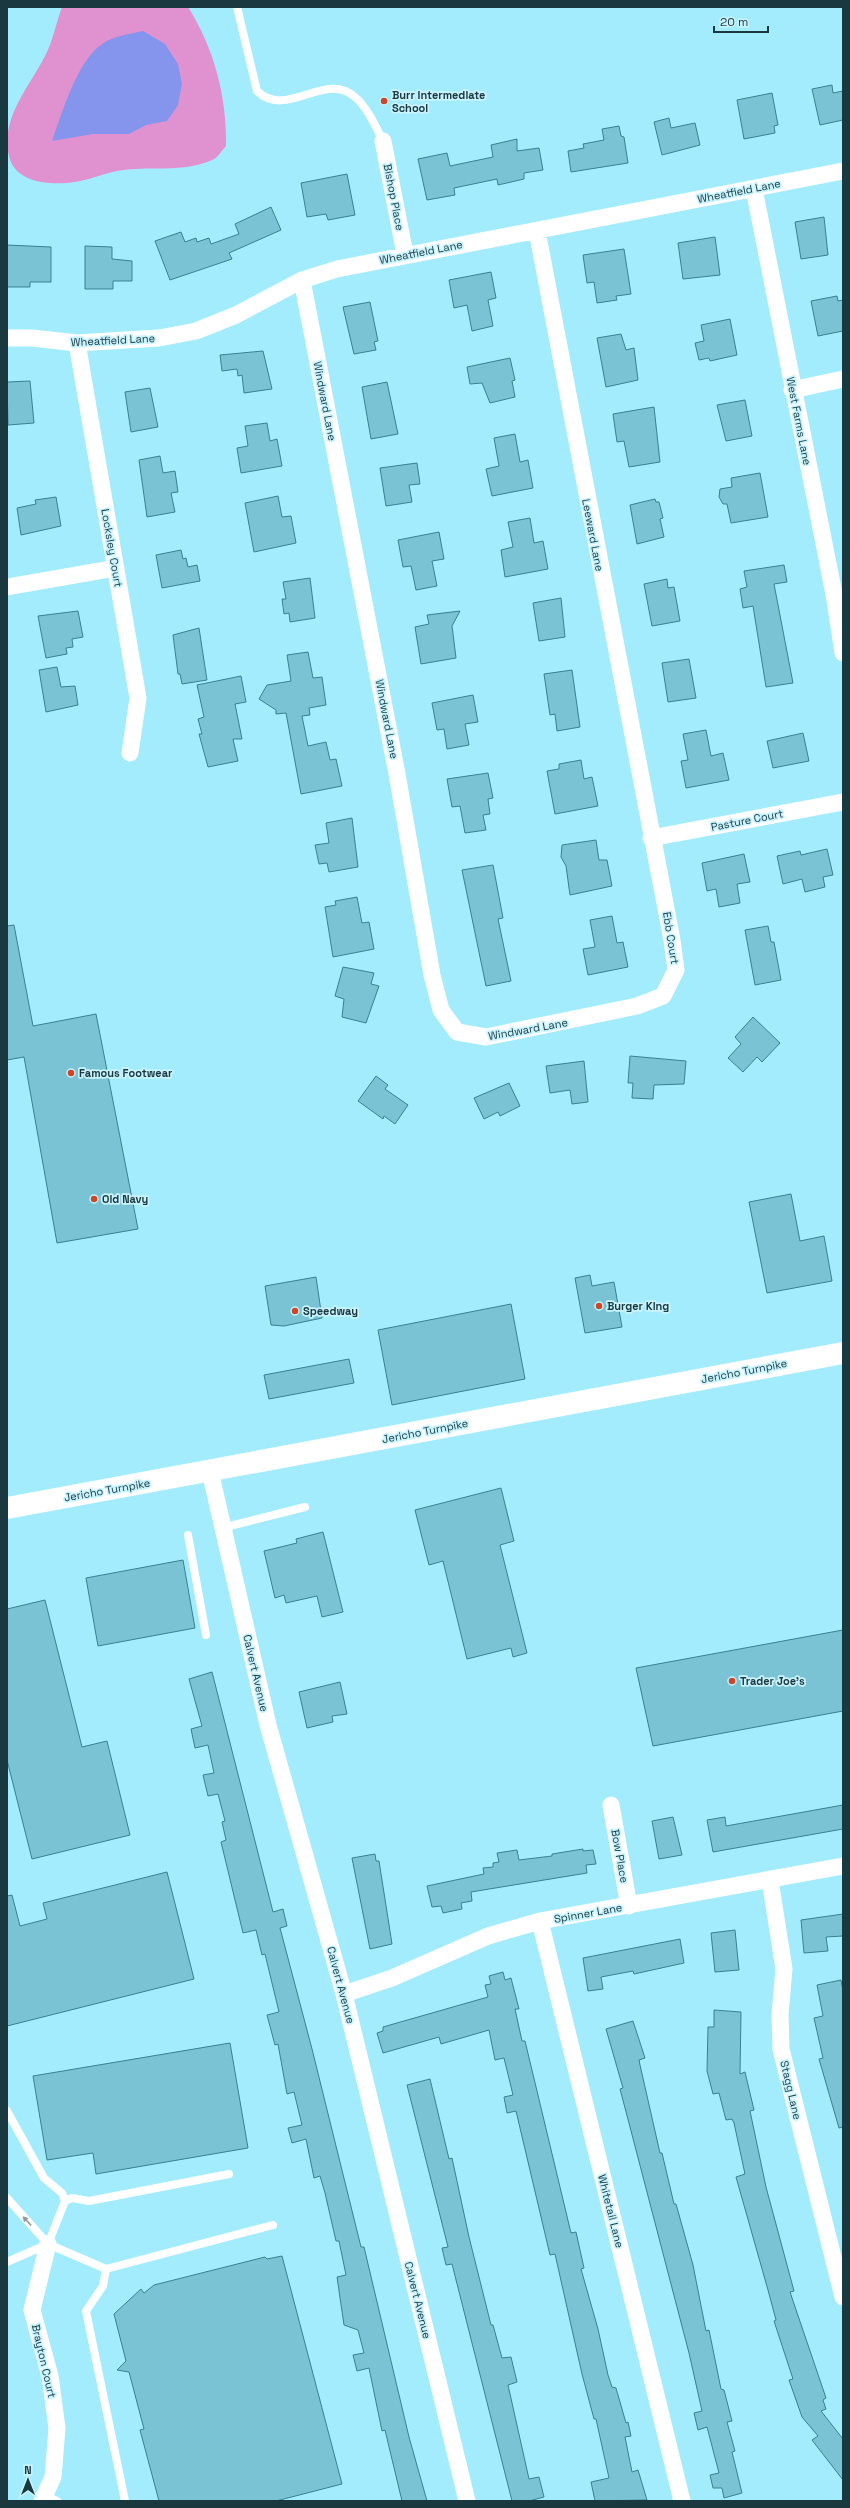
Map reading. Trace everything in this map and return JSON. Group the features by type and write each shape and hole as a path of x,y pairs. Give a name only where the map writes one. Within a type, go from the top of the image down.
{"main road":[{"name":"Jericho Turnpike","path":"7,1508 843,1353"}],"street":[{"name":"Bishop Place","path":"383,141 405,254"},
{"name":"Wheatfield Lane","path":"7,338 32,338 77,343 159,338 196,331 236,315 302,280 337,269 405,254 537,231 604,216 754,189 843,171"},
{"name":"West Farms Lane","path":"754,189 792,390 834,594 843,653"},
{"name":"Leeward Lane","path":"537,231 651,838"},
{"name":"Windward Lane","path":"302,280 398,774 432,975 441,1010 457,1032 486,1037 578,1020"},
{"name":"Locksley Court","path":"77,343 138,698 130,753"},
{"path":"792,390 843,379"},
{"path":"7,587 116,568"},
{"name":"Pasture Court","path":"651,838 843,802"},
{"name":"Ebb Court","path":"578,1020 637,1006 663,996 676,970 672,940 651,838"},
{"name":"Calvert Avenue","path":"210,1471 268,1725 344,1994 467,2501"},
{"name":"Bow Place","path":"612,1805 629,1906"},
{"name":"Spinner Lane","path":"344,1994 392,1978 488,1936 540,1921 843,1866"},
{"name":"Stagg Lane","path":"770,1880 784,1969 780,2014 782,2049 843,2297"},
{"name":"Whitetail Lane","path":"540,1921 682,2501"},
{"name":"Brayton Court","path":"48,2244 32,2310 50,2376 57,2428 53,2477 48,2499"}],"lane":[{"path":"237,7 257,91 265,98 275,102 335,88 355,96 383,141"},
{"path":"222,1528 305,1507"},
{"path":"188,1535 206,1635"},
{"path":"7,2110 44,2178 62,2192 65,2201 48,2244 7,2262"},
{"path":"65,2201 72,2198 89,2201 229,2174"},
{"path":"7,2198 48,2244 106,2269 273,2225"},
{"path":"106,2269 103,2286 86,2311 125,2501"}],"shaded area":[{"path":"62,7 188,7 212,56 221,91 226,128 226,146 217,157 203,163 181,168 135,169 119,171 70,183 49,183 38,181 19,173 13,166 9,156 7,142 12,116 48,50"}],"water":[{"path":"143,31 165,44 178,64 182,84 178,105 167,121 146,125 129,134 93,134 52,141 71,88 85,62 93,52 106,41"}],"building":[{"path":"832,85 833,93 843,91 843,120 820,125 812,89"},
{"path":"772,93 778,125 774,126 775,133 744,139 737,100"},
{"path":"669,118 671,128 695,123 700,145 662,155 654,122"},
{"path":"619,126 621,136 624,137 628,163 571,172 568,151 584,148 583,144 604,140 602,129"},
{"path":"517,139 517,151 539,148 543,170 524,173 524,179 498,185 497,179 454,188 455,195 427,200 418,159 447,153 450,166 493,157 491,145"},
{"path":"347,174 355,215 328,220 326,214 307,217 301,183"},
{"path":"271,207 281,230 229,253 232,259 170,280 155,241 181,232 185,242 196,238 197,242 209,238 211,244 239,234 235,224"},
{"path":"824,217 828,255 801,259 795,222"},
{"path":"715,237 720,275 683,279 678,243"},
{"path":"7,245 51,247 51,282 30,282 30,287 7,287"},
{"path":"85,246 112,247 112,259 132,261 132,281 113,281 113,289 85,289"},
{"path":"624,249 631,294 616,296 617,300 597,303 594,282 587,283 583,255"},
{"path":"491,272 496,298 488,300 493,326 472,331 467,305 454,308 449,280"},
{"path":"837,296 838,301 843,300 843,331 818,336 811,301"},
{"path":"370,302 378,341 374,342 376,350 354,354 343,307"},
{"path":"730,319 737,355 710,361 709,358 699,360 695,343 704,341 701,325"},
{"path":"621,334 626,350 634,348 638,380 606,387 597,338"},
{"path":"263,351 272,389 244,393 242,375 238,376 237,369 222,371 220,355"},
{"path":"510,358 515,380 512,381 515,397 490,403 482,383 470,384 467,367"},
{"path":"30,381 34,423 8,425 7,382"},
{"path":"387,382 398,434 371,439 362,387"},
{"path":"150,388 158,427 131,432 125,392"},
{"path":"745,400 752,436 726,441 717,405"},
{"path":"654,407 660,462 629,467 624,441 617,442 613,414"},
{"path":"267,423 270,441 277,439 282,466 241,473 237,448 248,446 245,426"},
{"path":"515,434 520,462 528,460 533,488 492,496 486,469 499,466 494,438"},
{"path":"160,456 163,473 175,471 178,492 171,493 175,512 147,517 139,460"},
{"path":"417,463 420,484 409,485 412,502 386,506 380,468"},
{"path":"760,473 768,517 731,523 727,504 723,504 719,497 720,489 732,487 731,478"},
{"path":"278,496 282,517 291,516 296,543 254,552 245,503"},
{"path":"56,497 61,526 21,535 17,508 36,504 35,500"},
{"path":"655,499 656,502 659,502 663,518 660,519 664,537 637,544 630,505"},
{"path":"530,518 534,543 543,541 548,569 505,577 501,550 513,547 508,522"},
{"path":"439,532 444,559 432,561 437,586 416,590 411,566 403,567 398,540"},
{"path":"181,550 183,559 186,558 188,567 197,565 200,581 162,588 156,555"},
{"path":"784,565 787,582 774,584 793,683 766,687 753,606 743,608 740,589 747,587 744,571"},
{"path":"310,578 315,618 290,622 289,613 284,614 282,599 286,599 283,582"},
{"path":"667,579 668,588 674,587 680,621 652,626 644,584"},
{"path":"561,598 565,637 539,641 533,603"},
{"path":"78,611 83,637 72,639 73,647 66,648 67,654 46,658 38,616"},
{"path":"460,611 452,626 456,658 421,664 415,627 429,624 427,615"},
{"path":"199,628 207,680 182,684 180,674 178,674 173,635"},
{"path":"308,652 313,678 322,677 326,705 309,708 310,715 302,716 308,746 326,742 330,760 336,759 342,786 301,794 286,713 276,714 276,710 259,699 267,685 291,681 287,655"},
{"path":"689,659 696,698 668,702 662,663"},
{"path":"57,667 61,687 75,686 78,705 46,712 39,670"},
{"path":"572,670 580,727 557,731 555,714 550,715 544,674"},
{"path":"241,676 246,702 235,704 242,739 233,739 238,761 208,767 199,734 202,734 198,719 204,717 197,685"},
{"path":"473,695 478,722 465,724 469,745 447,749 444,729 437,730 432,703"},
{"path":"706,730 711,756 723,753 729,780 686,788 681,761 688,760 683,734"},
{"path":"803,733 809,761 773,768 767,741"},
{"path":"581,760 584,779 592,777 598,806 555,814 547,771 559,769 559,764"},
{"path":"488,773 493,798 488,799 490,814 483,815 486,830 465,833 460,806 452,807 447,779"},
{"path":"352,818 358,867 329,872 327,863 319,864 315,845 329,843 326,823"},
{"path":"596,840 599,860 607,860 612,886 570,895 566,866 561,857 562,845"},
{"path":"827,849 833,875 823,877 825,887 805,892 802,879 783,884 777,856 800,851 801,855"},
{"path":"744,854 750,882 737,884 740,903 719,907 716,889 707,891 702,863"},
{"path":"493,865 503,918 498,919 511,981 486,986 462,870"},
{"path":"357,897 362,923 369,922 374,949 333,957 325,907 336,905 335,901"},
{"path":"612,916 617,943 623,942 628,967 588,975 583,949 595,947 590,920"},
{"path":"14,925 33,1026 96,1014 138,1229 57,1243 24,1057 7,1060 7,926"},
{"path":"768,926 771,942 774,942 781,980 755,985 745,930"},
{"path":"343,967 374,973 371,984 379,986 366,1023 342,1017 344,999 335,996"},
{"path":"753,1017 780,1043 762,1062 757,1057 743,1072 728,1058 741,1044 735,1037"},
{"path":"630,1056 686,1061 684,1084 654,1085 653,1099 632,1098 633,1083 628,1083"},
{"path":"584,1061 588,1102 572,1104 570,1090 550,1093 546,1066"},
{"path":"376,1076 388,1085 385,1089 408,1105 395,1124 384,1116 383,1119 358,1101"},
{"path":"509,1083 520,1106 500,1116 498,1112 484,1119 474,1098"},
{"path":"791,1194 800,1241 824,1236 832,1281 767,1293 749,1202"},
{"name":"Burger King","path":"590,1275 592,1286 614,1282 622,1327 585,1333 575,1278"},
{"path":"316,1277 322,1318 284,1326 271,1325 265,1286"},
{"path":"511,1304 525,1379 392,1405 378,1330"},
{"path":"349,1359 354,1383 269,1399 264,1375"},
{"path":"501,1488 514,1541 500,1545 527,1653 513,1657 511,1648 467,1659 443,1561 429,1565 415,1510"},
{"path":"323,1532 343,1612 322,1617 317,1596 286,1603 284,1595 275,1598 264,1551 297,1543 296,1539"},
{"path":"183,1560 195,1628 98,1646 86,1578"},
{"path":"45,1600 82,1747 107,1741 130,1835 32,1859 7,1760 7,1609"},
{"path":"843,1630 843,1711 653,1746 636,1668"},
{"path":"212,1672 273,1912 283,1909 287,1926 280,1928 312,2049 361,2247 364,2247 409,2437 427,2501 402,2501 385,2430 382,2431 369,2368 357,2371 353,2355 364,2353 358,2330 344,2325 337,2277 346,2275 339,2241 336,2241 320,2176 314,2178 306,2139 292,2143 288,2128 302,2125 294,2092 287,2094 278,2044 275,2045 267,2015 279,2012 265,1954 262,1955 256,1930 243,1933 221,1842 226,1840 222,1822 225,1821 218,1794 208,1796 203,1775 214,1773 208,1745 195,1748 191,1729 202,1726 189,1679"},
{"path":"340,1682 347,1714 332,1716 333,1722 307,1728 299,1692"},
{"path":"843,1805 843,1829 713,1852 707,1820 725,1817 726,1826"},
{"path":"673,1817 682,1855 659,1859 652,1821"},
{"path":"583,1849 583,1851 593,1850 596,1864 586,1865 587,1873 471,1892 472,1901 461,1903 462,1909 443,1913 441,1906 432,1907 427,1886 484,1874 483,1868 493,1867 493,1863 499,1862 497,1853 517,1850 519,1860 552,1856 552,1854"},
{"path":"375,1854 376,1861 379,1861 392,1944 370,1949 352,1858"},
{"path":"167,1872 194,1979 7,2026 7,1896 12,1895 20,1926 47,1919 43,1903"},
{"path":"843,1914 843,1936 826,1937 828,1951 804,1953 801,1920"},
{"path":"735,1930 739,1970 715,1972 711,1933"},
{"path":"680,1939 684,1963 634,1974 633,1971 601,1977 603,1989 588,1991 583,1958"},
{"path":"503,1972 505,1980 511,1978 519,2009 515,2009 522,2041 525,2041 571,2233 576,2232 584,2268 581,2269 598,2329 608,2375 612,2387 616,2388 626,2423 628,2422 631,2436 625,2437 632,2472 638,2470 647,2500 595,2501 591,2482 609,2478 596,2419 594,2419 582,2374 555,2254 550,2255 516,2111 507,2113 504,2097 513,2095 504,2058 495,2060 489,2030 441,2044 439,2037 383,2053 377,2033 383,2031 383,2027 488,1997 485,1985 491,1984 489,1976"},
{"path":"841,1980 843,1991 843,2127 839,2128 819,2059 823,2058 814,2018 823,2016 817,1985"},
{"path":"714,2010 741,2012 740,2074 745,2072 754,2110 750,2111 766,2187 794,2291 790,2292 826,2398 823,2400 826,2409 821,2411 843,2439 843,2480 812,2440 818,2436 802,2417 789,2380 793,2379 774,2321 776,2320 736,2177 745,2174 734,2123 732,2119 726,2120 719,2093 713,2094 707,2071 708,2027 714,2027"},
{"path":"633,2021 645,2058 639,2060 660,2153 662,2153 674,2204 676,2204 693,2265 706,2331 709,2330 721,2389 724,2390 732,2421 727,2422 735,2451 732,2452 742,2493 724,2498 722,2488 713,2488 710,2475 719,2473 707,2427 698,2430 694,2413 702,2411 689,2353 620,2089 623,2088 606,2029"},
{"path":"230,2043 248,2148 96,2174 93,2153 47,2160 33,2076"},
{"path":"430,2079 449,2159 452,2158 469,2237 491,2325 493,2325 502,2358 511,2357 517,2382 508,2385 529,2479 539,2477 544,2497 529,2501 512,2501 452,2264 446,2265 442,2248 448,2247 407,2085"},
{"path":"282,2256 342,2484 276,2501 159,2501 140,2430 144,2429 129,2372 117,2370 126,2361 114,2314 141,2289 144,2293 154,2285 265,2257 267,2259"}],"place":[{"name":"Burr Intermediate School","path":"384,101"},
{"name":"Famous Footwear","path":"71,1073"},
{"name":"Old Navy","path":"94,1199"},
{"name":"Burger King","path":"599,1306"},
{"name":"Speedway","path":"295,1311"},
{"name":"Trader Joe's","path":"732,1681"}]}
